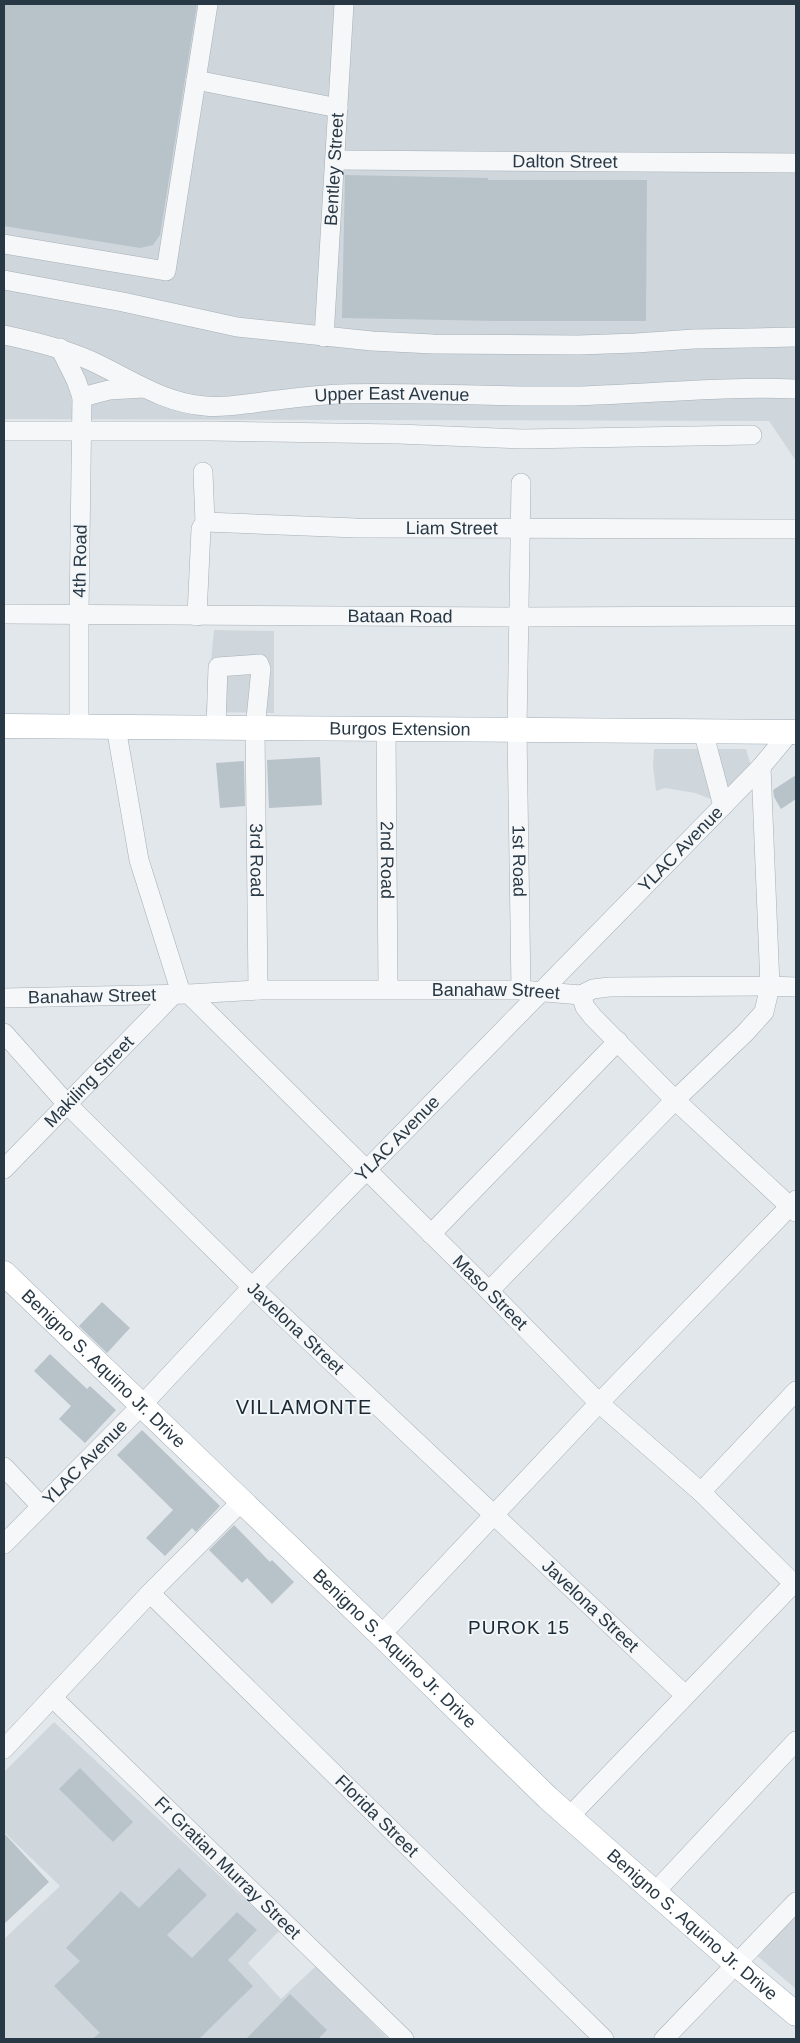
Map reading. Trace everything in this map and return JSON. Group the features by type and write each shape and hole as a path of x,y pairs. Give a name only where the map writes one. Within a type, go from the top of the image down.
{"main road":[{"name":"Burgos Extension","path":"4,726 793,732"},
{"name":"Benigno S. Aquino Jr. Drive","path":"4,1273 569,1817 656,1891 736,1964 796,2014"}],"street":[{"path":"4,244 166,272 208,4"},
{"name":"Bentley Street","path":"324,337 344,4"},
{"path":"196,80 338,108"},
{"name":"Dalton Street","path":"335,160 796,164"},
{"path":"4,280 123,302 237,327 324,337 433,344 636,343 694,339 796,337"},
{"name":"Upper East Avenue","path":"4,335 60,348 110,369 144,388 177,402 206,406 232,405 321,394 365,393 524,397 699,389 796,389"},
{"name":"4th Road","path":"60,348 82,397 79,726"},
{"path":"82,397 109,390 144,388"},
{"path":"4,432 379,434 523,439 752,435"},
{"path":"197,616 201,529 205,522 203,472"},
{"name":"1st Road","path":"521,483 517,730 521,990"},
{"name":"Liam Street","path":"205,522 356,528 796,529"},
{"name":"Bataan Road","path":"4,614 519,617 796,616"},
{"name":"3rd Road","path":"216,728 218,667 259,664 261,669 255,729 258,990"},
{"path":"116,727 139,860 182,993"},
{"name":"2nd Road","path":"386,730 388,989"},
{"path":"703,731 723,806"},
{"name":"YLAC Avenue","path":"4,1544 142,1405 252,1287 544,991 793,732"},
{"path":"489,1291 675,1100 728,1050 764,1012 770,986 761,767"},
{"name":"Banahaw Street","path":"4,998 258,990 388,989 521,990 581,995 593,989 609,987 796,987"},
{"name":"Makiling Street","path":"4,1169 66,1103 182,993"},
{"name":"Maso Street","path":"182,993 366,1170 599,1403 701,1492 795,1584"},
{"path":"381,1635 599,1403 794,1206 675,1100 585,1007 581,995"},
{"name":"Javelona Street","path":"4,1033 66,1103 252,1287 685,1695"},
{"path":"431,1234 618,1042"},
{"path":"701,1492 796,1391"},
{"path":"4,1467 41,1506"},
{"path":"4,1749 150,1593 241,1502"},
{"path":"569,1817 685,1695 795,1584"},
{"name":"Florida Street","path":"150,1593 604,2039"},
{"name":"Fr Gratian Murray Street","path":"52,1697 404,2039"},
{"path":"656,1891 796,1741"},
{"path":"664,2039 796,1902"}],"shaded area":[{"path":"4,4 796,4 796,461 769,421 4,419"},
{"path":"214,630 274,631 274,713 206,712"},
{"path":"654,749 746,749 751,766 716,801 695,793 665,788 656,791 653,766"},
{"path":"54,1722 279,1931 248,1963 281,1999 317,1965 388,2039 4,2039 4,1939 60,1886 4,1832 4,1772"},
{"path":"796,1912 796,1989 755,1954"}],"building":[{"path":"4,4 197,4 160,235 153,245 140,248 4,226"},
{"path":"345,175 488,178 488,180 647,180 646,321 342,318"},
{"path":"320,757 322,805 269,808 267,760"},
{"path":"244,761 245,806 220,808 216,763"},
{"path":"796,775 796,799 781,809 774,797 773,790"},
{"path":"102,1302 130,1328 107,1353 79,1326"},
{"path":"50,1354 87,1389 90,1386 116,1410 85,1443 59,1419 71,1406 34,1371"},
{"path":"142,1430 220,1506 196,1532 192,1528 165,1556 146,1538 173,1510 117,1455"},
{"path":"234,1525 270,1562 272,1560 294,1582 272,1604 247,1578 242,1583 209,1550"},
{"path":"80,1768 133,1822 113,1842 59,1789"},
{"path":"4,1833 49,1882 4,1924"},
{"path":"179,1868 207,1895 167,1935 192,1958 237,1912 257,1930 228,1960 253,1986 199,2039 92,2039 100,2033 54,1986 80,1961 66,1948 121,1891 139,1908"},
{"path":"290,1994 327,2030 318,2039 246,2039"}],"district":[{"name":"VILLAMONTE","path":"304,1407"},
{"name":"PUROK 15","path":"519,1627"}]}
